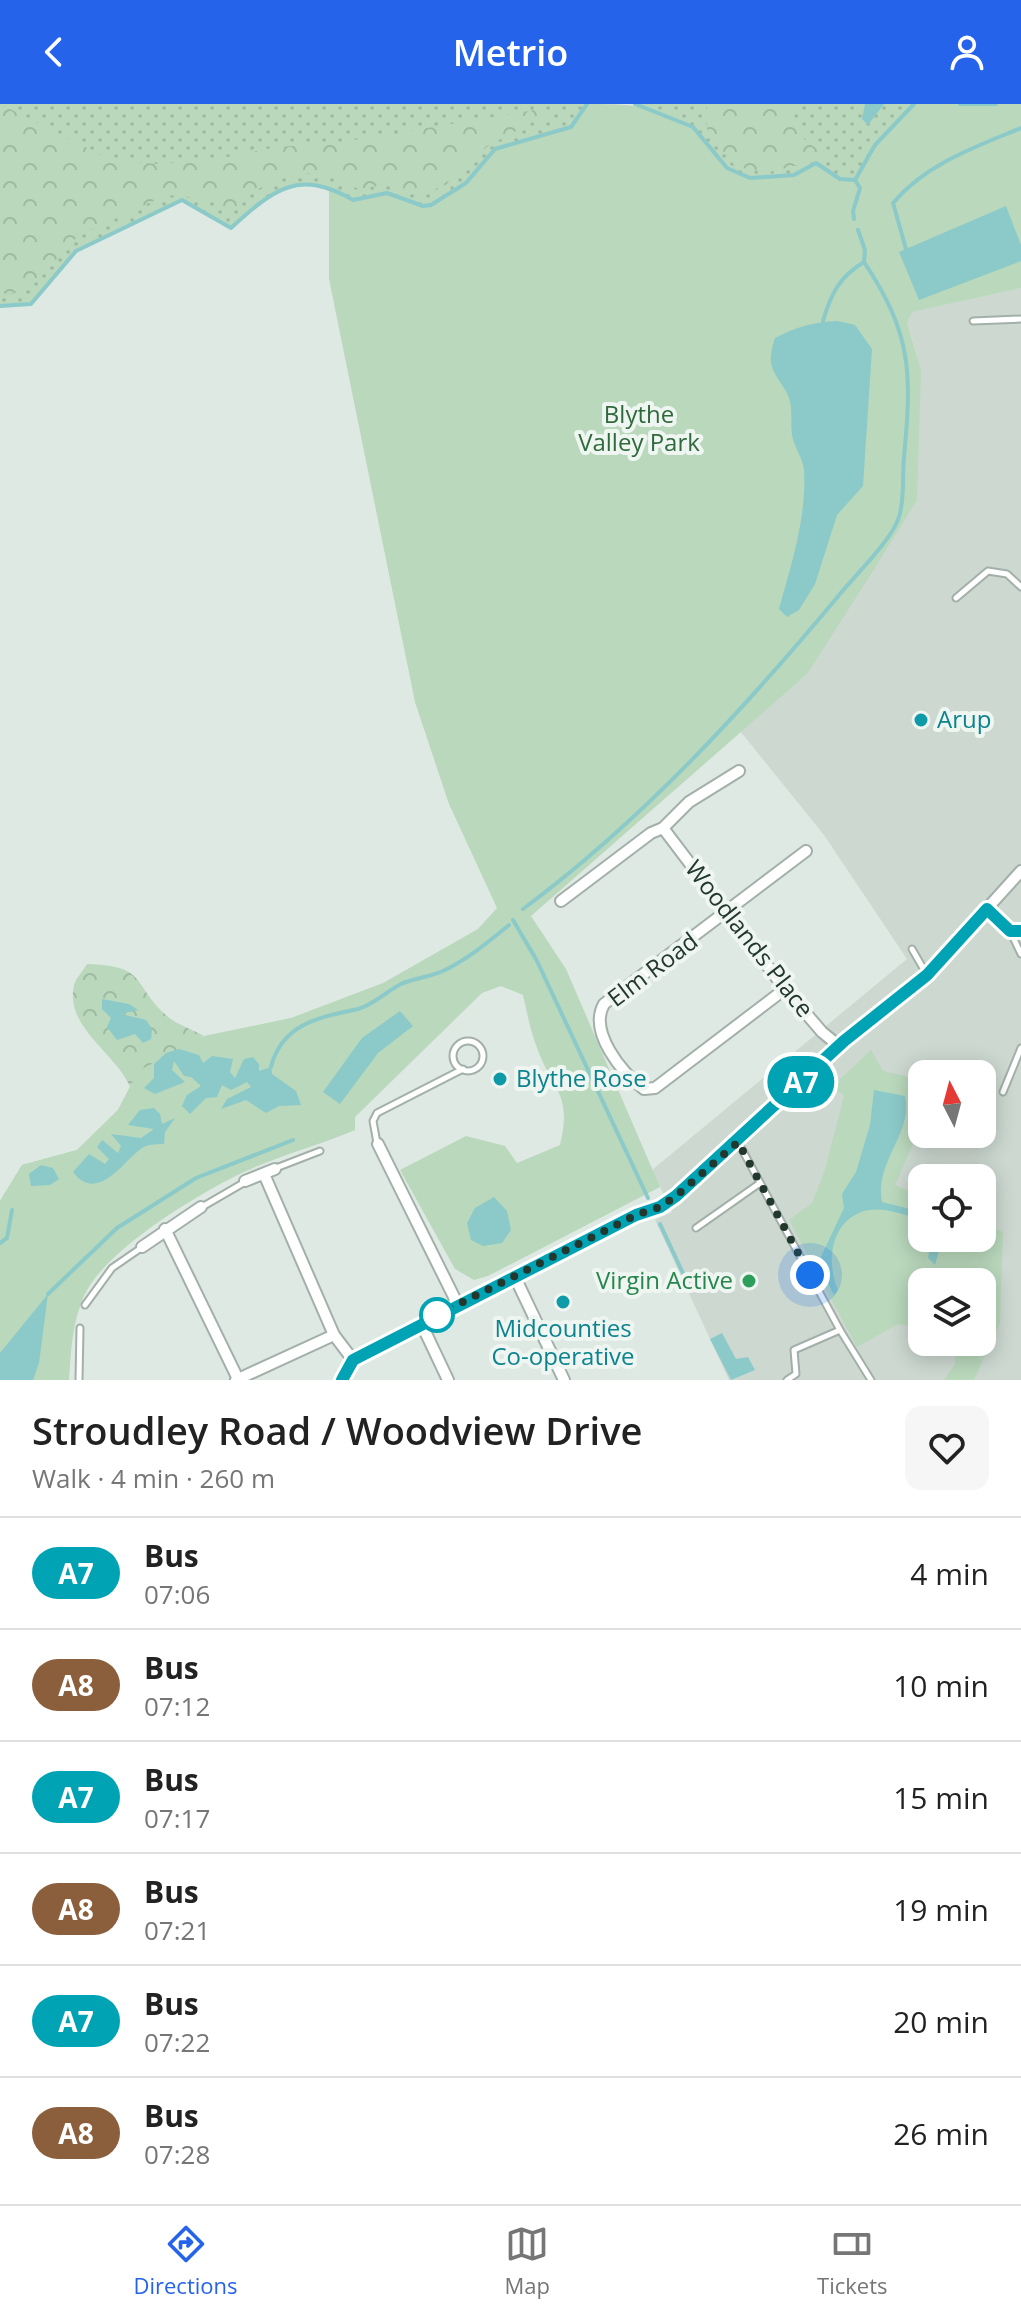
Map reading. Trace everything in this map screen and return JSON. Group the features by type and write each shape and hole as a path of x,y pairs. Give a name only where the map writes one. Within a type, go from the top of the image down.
{"street":[{"path":"561,901 651,833 663,828 689,802 739,771"},
{"name":"Woodlands Place","path":"663,828 785,989 822,1032 839,1046"},
{"path":"728,912 806,851"},
{"path":"342,1380 353,1360 422,1325 457,1303 664,1204 738,1142 839,1046 927,975 1021,871"},
{"path":"987,909 1016,931"},
{"name":"Elm Road","path":"728,912 603,1006 599,1027 622,1067 644,1089 655,1088 785,989"},
{"path":"378,1144 457,1303"},
{"path":"245,1181 275,1169"},
{"path":"264,1174 334,1335 353,1360"},
{"path":"142,1247 201,1207"},
{"path":"165,1229 237,1380 334,1335"},
{"path":"514,1275 564,1380"},
{"path":"422,1325 448,1380"}],"lane":[{"path":"973,321 1021,319"},
{"path":"956,598 988,571 1007,574 1021,587"},
{"path":"1016,931 1021,954"},
{"path":"912,949 927,975"},
{"path":"378,1144 373,1121 377,1113 463,1069 473,1070 482,1060 480,1046 471,1041 461,1042 454,1050 454,1059 463,1069"},
{"path":"1003,1092 1021,1048"},
{"path":"738,1142 840,1330 871,1380"},
{"path":"275,1169 320,1151"},
{"path":"201,1207 245,1181"},
{"path":"696,1228 760,1183"},
{"path":"85,1305 112,1268 142,1247"},
{"path":"79,1380 80,1328"},
{"path":"787,1380 796,1374 794,1350 840,1330"}],"shaded area":[{"path":"1021,288 1021,1380 729,1380 655,1220 672,1212 652,1170 907,959 824,835 740,731 807,674 921,370 907,323 911,312"}],"green space":[{"path":"0,104 587,104 571,127 495,149 466,183 431,205 423,206 387,194 353,200 334,190 301,185 274,194 231,228 182,200 76,251 31,304 0,306"},
{"path":"0,104 109,159 157,164 207,161 277,147 336,143 541,109 544,116 488,146 455,172 447,184 424,194 384,185 359,189 317,172 283,176 245,196 233,210 201,198 166,195 78,236 25,292 0,294"},
{"name":"Blythe Valley Park","path":"587,104 642,107 681,119 697,131 724,165 745,177 782,176 816,163 840,179 855,180 875,145 914,104 1021,104 1021,288 912,312 907,323 921,370 917,500 807,674 531,916 566,969 660,1187 488,1276 474,1280 455,1269 400,1170 466,1136 505,1146 517,1163 560,1145 563,1127 562,1101 536,1045 523,995 501,986 482,993 355,1117 355,1130 259,1165 227,1181 156,1224 111,1260 95,1278 80,1306 69,1380 0,1380 0,1201 22,1165 77,1150 118,1110 138,1071 204,1036 291,1018 383,983 478,929 497,908 449,804 415,702 329,279 329,186 353,200 387,193 423,206 431,205 466,183 495,149 571,127"},
{"path":"635,104 914,104 875,145 855,180 840,179 816,163 794,175 750,178 727,168 693,127"},
{"path":"797,104 794,114 798,131 809,143 833,156 766,173 735,166 707,131 707,106"},
{"path":"87,964 106,965 130,973 170,1018 204,1036 198,1039 291,1018 0,1201 22,1165 77,1150 118,1110 130,1087 77,1014 73,1000 74,985"},
{"path":"871,1050 883,1071 908,1076 908,1148 911,1148 895,1185 908,1191 908,1252 996,1252 996,1229 1003,1232 1000,1323 996,1332 996,1268 908,1268 908,1326 898,1324 857,1347 789,1220 812,1203 825,1170 844,1096 833,1086"},
{"path":"955,1356 985,1356 974,1380 944,1380 955,1364"}],"water":[{"path":"865,104 884,104 868,125 862,119"},
{"path":"1006,206 1021,245 1021,261 919,300 899,252"},
{"path":"837,321 855,325 872,349 863,486 837,515 815,584 799,610 787,617 779,609 801,523 804,470 792,435 789,399 772,368 772,348 775,338 790,331"},
{"path":"102,999 129,1004 138,1010 121,1014 146,1020 152,1029 151,1039 143,1043 135,1034 117,1040 107,1027 111,1018 102,1009"},
{"path":"400,1011 413,1026 378,1053 340,1104 323,1092 362,1038"},
{"path":"179,1049 199,1055 203,1063 212,1056 233,1059 230,1072 235,1078 244,1059 253,1057 259,1064 259,1071 271,1067 272,1074 296,1091 301,1105 279,1106 266,1113 246,1100 221,1109 227,1099 251,1087 247,1082 231,1090 222,1085 217,1097 206,1098 190,1114 182,1106 187,1095 201,1086 191,1077 184,1076 174,1061 172,1070 185,1082 155,1094 144,1088 154,1078 154,1064 166,1053"},
{"path":"874,1090 905,1096 904,1122 883,1174 881,1187 882,1202 908,1208 908,1216 874,1210 849,1219 836,1236 833,1247 832,1269 838,1290 834,1295 818,1263 844,1208 842,1194 856,1172 870,1125"},
{"path":"154,1108 160,1114 162,1124 175,1118 165,1132 164,1144 144,1147 112,1176 93,1184 83,1181 73,1172 89,1154 105,1164 109,1159 97,1147 102,1140 118,1153 121,1146 111,1134 141,1138 154,1129 128,1125 140,1110"},
{"path":"41,1165 53,1168 59,1179 50,1185 31,1186 29,1174"},
{"path":"494,1197 507,1211 511,1230 502,1243 483,1246 471,1240 467,1223 475,1208"},
{"path":"929,1252 939,1252 935,1265 928,1258"},
{"path":"48,1294 39,1363 33,1380 0,1380 0,1353"},
{"path":"722,1333 736,1359 748,1357 755,1370 731,1380 710,1339"}],"waterway":[{"path":"0,306 31,304 76,251 182,200 231,228 274,194 301,185 334,190 353,200 387,193 423,206 431,205 466,183 495,149 571,127 587,104"},
{"path":"635,104 693,127 727,168 750,178 794,175 816,163 840,179 855,180 875,145 914,104"},
{"path":"960,104 996,104"},
{"path":"906,249 893,203 906,189 936,167 1021,128"},
{"path":"854,219 853,211 860,188 855,180"},
{"path":"823,321 837,287 864,262 865,250 858,230"},
{"path":"523,909 610,838 691,761 804,637 895,526 903,495 908,377 900,333 892,311 864,262"},
{"path":"513,920 537,961 648,1198"},
{"path":"271,1067 284,1040 305,1024 364,1007 401,984 443,971 469,956 509,925"},
{"path":"48,1294 117,1228 196,1178 293,1140"},
{"path":"0,1243 7,1238 12,1210"},
{"path":"660,1224 688,1284"}],"bus line":[{"name":"A7","path":"342,1380 353,1360 422,1325 457,1303 636,1215 660,1207 676,1196 844,1041 927,975 987,909 1010,931 1021,931"}],"place":[{"name":"Arup","path":"921,720"},
{"name":"Blythe Rose","path":"500,1079"},
{"name":"Virgin Active","path":"749,1281"},
{"name":"Midcounties Co-operative","path":"563,1302"}],"route":[{"path":"437,1315 636,1215 660,1207 738,1142 810,1275"}]}
